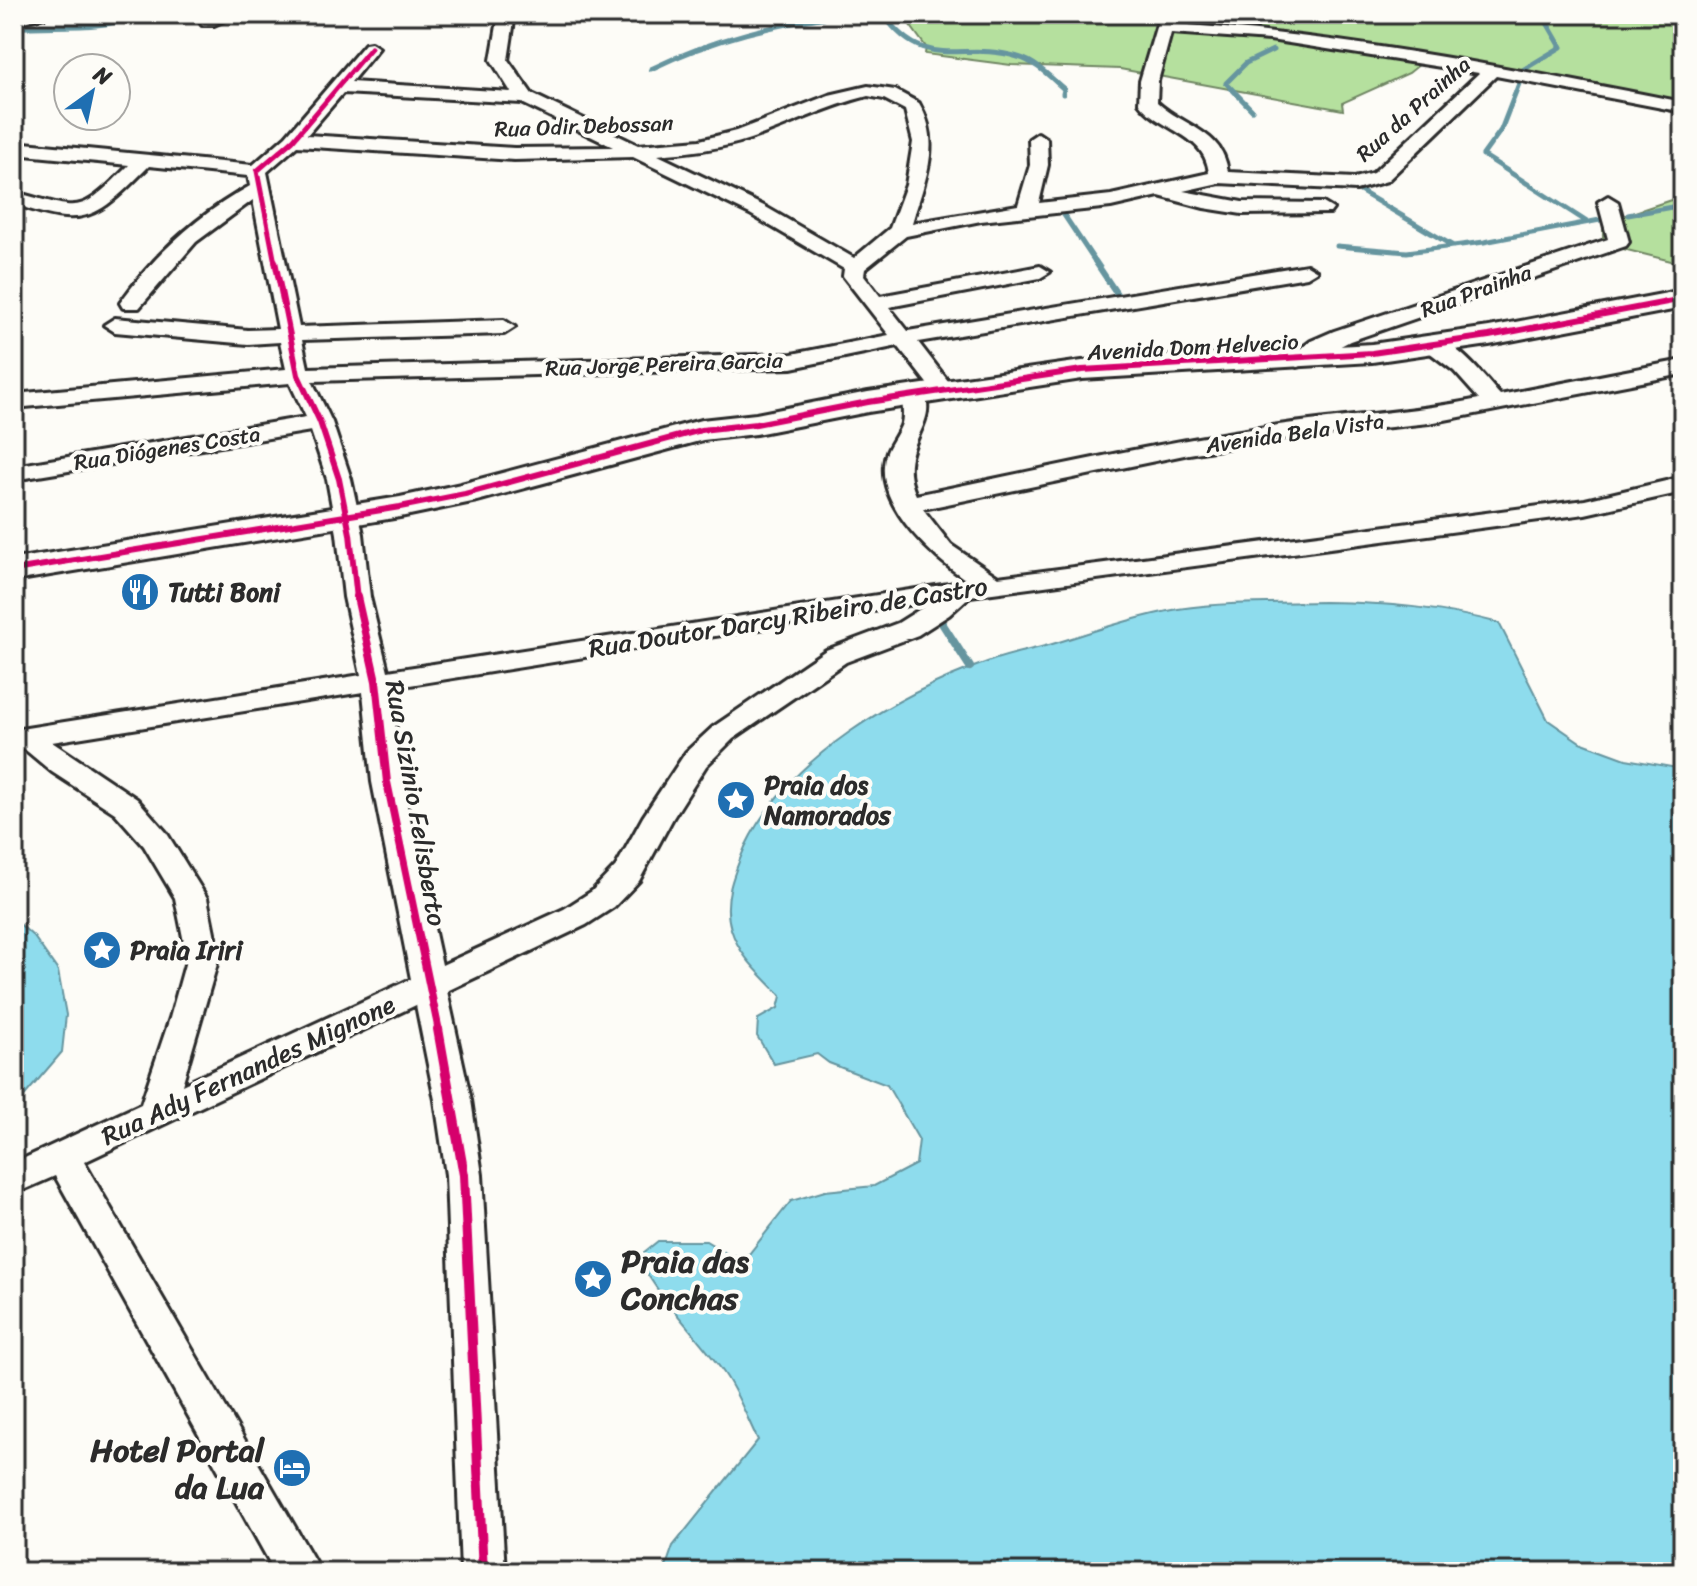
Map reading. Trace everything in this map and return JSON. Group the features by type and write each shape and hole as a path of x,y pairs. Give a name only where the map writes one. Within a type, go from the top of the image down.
{"street":[{"path":"14,19 39,14"},
{"path":"208,22 230,14"},
{"path":"507,14 497,54 499,67 526,98"},
{"path":"1219,177 1220,161 1211,146 1148,103 1149,81 1166,21 1492,70"},
{"path":"131,303 179,245 259,180 371,48"},
{"name":"Rua da Prainha","path":"899,231 1027,210 1111,201 1219,177 1368,182 1380,177 1492,70 1683,107"},
{"path":"339,87 526,98 757,210 855,267"},
{"name":"Rua Odir Debossan","path":"293,140 514,154 700,146 743,135 835,99 868,91 901,98 913,107 917,116 923,161 899,231"},
{"path":"1027,210 1039,165 1038,139"},
{"path":"14,148 144,161 259,180"},
{"path":"14,198 73,213 87,211 144,161"},
{"name":"Rua Sizinio Felisberto","path":"259,180 298,375 320,422 339,479 349,525 357,597 376,681 387,782 453,1100 464,1175 483,1572"},
{"path":"1163,191 1208,206 1229,209 1323,209"},
{"name":"Rua Prainha","path":"1297,360 1342,336 1619,242 1608,202"},
{"path":"23,219 42,206"},
{"path":"899,231 855,267 853,276 901,339 929,392 900,448 895,466 899,485 922,531 933,543 993,585"},
{"name":"Rua Jorge Pereira Garcia","path":"14,401 298,375 792,361 1125,298 1307,271"},
{"path":"875,303 1040,272"},
{"name":"Avenida Dom Helvecio","path":"349,525 526,494 756,424 929,392 1082,370 1151,364 1297,360 1433,344 1683,299"},
{"path":"115,325 248,337 504,327"},
{"path":"1433,344 1462,366 1495,404"},
{"name":"Avenida Bela Vista","path":"909,504 1217,443 1495,404 1683,367"},
{"name":"Rua Diógenes Costa","path":"14,473 320,422"},
{"name":"Rua Doutor Darcy Ribeiro de Castro","path":"21,738 962,589 1624,500 1683,484"},
{"path":"14,570 349,525"},
{"path":"14,586 349,525"},
{"name":"Rua Ady Fernandes Mignone","path":"14,1179 575,917 603,899 628,873 658,817 696,759 723,733 836,656 908,629 940,609 962,589"},
{"path":"21,738 126,806 155,839 191,898 203,957 187,1018 156,1111"},
{"path":"62,1156 299,1572"}],"green space":[{"path":"902,14 1683,14 1683,105 1431,55 1409,73 1342,103 1343,110 1120,69 1011,65 925,54 926,47"},
{"path":"1683,196 1683,264 1603,244 1603,229 1617,218"}],"water":[{"path":"1324,602 1412,607 1499,623 1548,720 1580,742 1626,759 1683,769 1683,1572 664,1572 673,1546 758,1440 724,1373 656,1288 638,1257 658,1241 706,1241 731,1256 749,1254 791,1201 825,1191 874,1186 916,1164 919,1140 887,1085 829,1063 817,1054 774,1064 757,1036 758,1019 778,1008 781,996 740,949 731,929 728,908 730,887 737,867 764,814 788,784 849,732 884,710 955,674 1012,654 1178,609 1232,604"},
{"path":"14,919 34,937 58,971 66,1015 62,1052 14,1108"}],"waterway":[{"path":"14,28 94,25 126,20 141,14"},
{"path":"651,69 698,49 746,34 846,14"},
{"path":"883,14 899,33 914,44 930,50 998,52 1025,59 1064,89 1063,94"},
{"path":"1521,71 1561,47 1546,21 1546,14"},
{"path":"1252,110 1226,83 1246,63 1273,50"},
{"path":"1520,81 1501,130 1483,155 1587,222"},
{"path":"1355,188 1453,246"},
{"path":"1628,215 1683,205"},
{"path":"1062,212 1096,263"},
{"path":"1337,246 1407,252 1484,242 1600,220"},
{"path":"1095,261 1117,294"},
{"path":"940,620 970,667"}],"cycle path":[{"path":"371,48 293,140 257,171 298,375 320,422 339,479 350,534 357,597 376,681 387,782 453,1100 464,1175 483,1572"},
{"path":"14,570 400,507 465,494 701,430 756,424 868,402 1082,370 1372,353 1489,336 1683,299"}],"place":[{"name":"Tutti Boni","path":"140,592"},
{"name":"Praia dos Namorados","path":"736,800"},
{"name":"Praia Iriri","path":"102,950"},
{"name":"Praia das Conchas","path":"593,1279"},
{"name":"Hotel Portal da Lua","path":"292,1468"}]}
